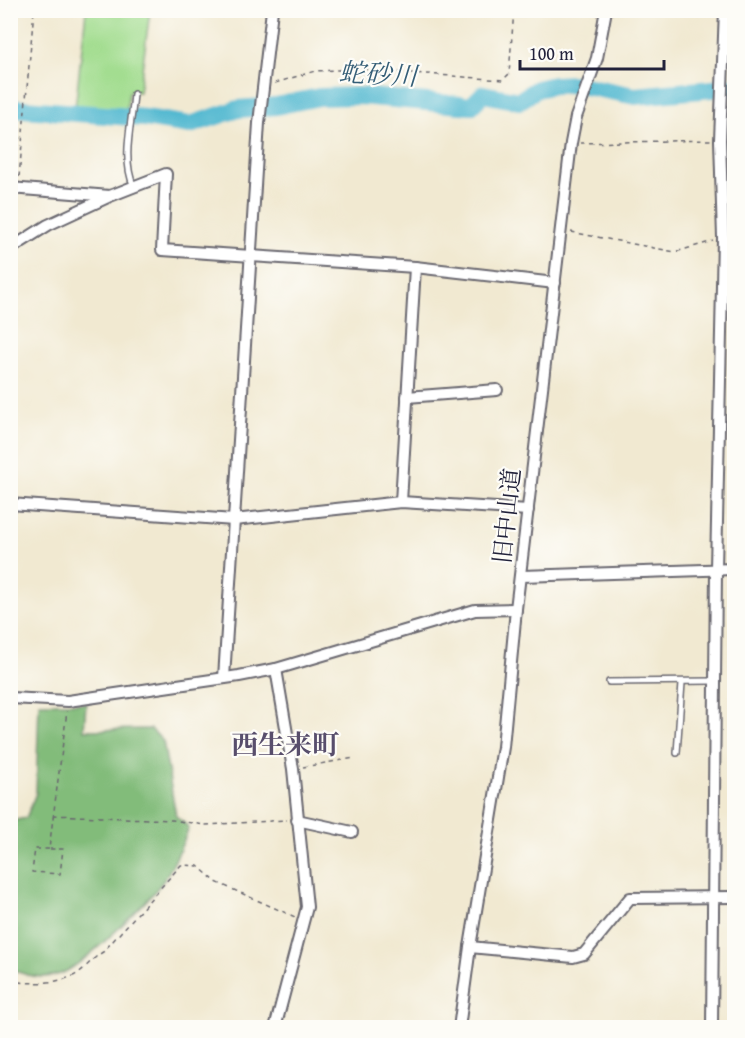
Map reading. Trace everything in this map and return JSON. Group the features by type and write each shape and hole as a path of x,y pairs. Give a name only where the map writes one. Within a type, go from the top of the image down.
{"street":[{"path":"224,678 260,116 272,10"},
{"name":"旧中山道","path":"459,1028 503,747 516,609 522,576 571,143 606,10"},
{"path":"712,1028 716,569 723,238 720,140 724,96 725,10"},
{"path":"10,249 48,225 110,196 166,174 162,250 415,267 555,283"},
{"path":"14,189 110,196"},
{"path":"401,502 415,267"},
{"path":"407,397 497,390"},
{"path":"10,504 234,520 401,502 528,510"},
{"path":"522,576 735,569"},
{"path":"10,698 68,701 276,669 475,610 516,609"},
{"path":"275,1028 307,907 293,769 276,669"},
{"path":"297,820 352,832"},
{"path":"470,947 573,957 584,954 630,898 735,897"}],"lane":[{"path":"134,94 129,131 128,173 134,187"},
{"path":"609,682 715,681"},
{"path":"676,753 682,683"}],"path":[{"path":"14,189 27,104 34,10"},
{"path":"264,86 315,71 362,69 503,80 509,74 514,10"},
{"path":"571,143 720,140"},
{"path":"561,230 675,252 723,238"},
{"path":"49,849 68,701"},
{"path":"293,769 354,758"},
{"path":"53,815 172,820 205,825 297,820"},
{"path":"35,849 49,849 63,849 60,874 32,872 35,849"},
{"path":"10,981 33,984 74,976 93,957 103,952 182,864 198,866 216,882 289,917 304,918"}],"green space":[{"path":"86,11 150,11 139,92 129,92 126,112 75,109"},
{"path":"39,703 86,703 84,730 151,729 163,741 176,816 189,827 169,872 141,906 83,960 60,974 41,977 11,969 11,821 26,818 36,793"}],"waterway":[{"name":"蛇砂川","path":"10,108 145,118 190,125 238,109 276,106 319,97 361,96 471,106 483,94 519,101 537,89 554,85 575,84 635,96 734,87"}],"district":[{"name":"西生来町","path":"285,745"}]}
